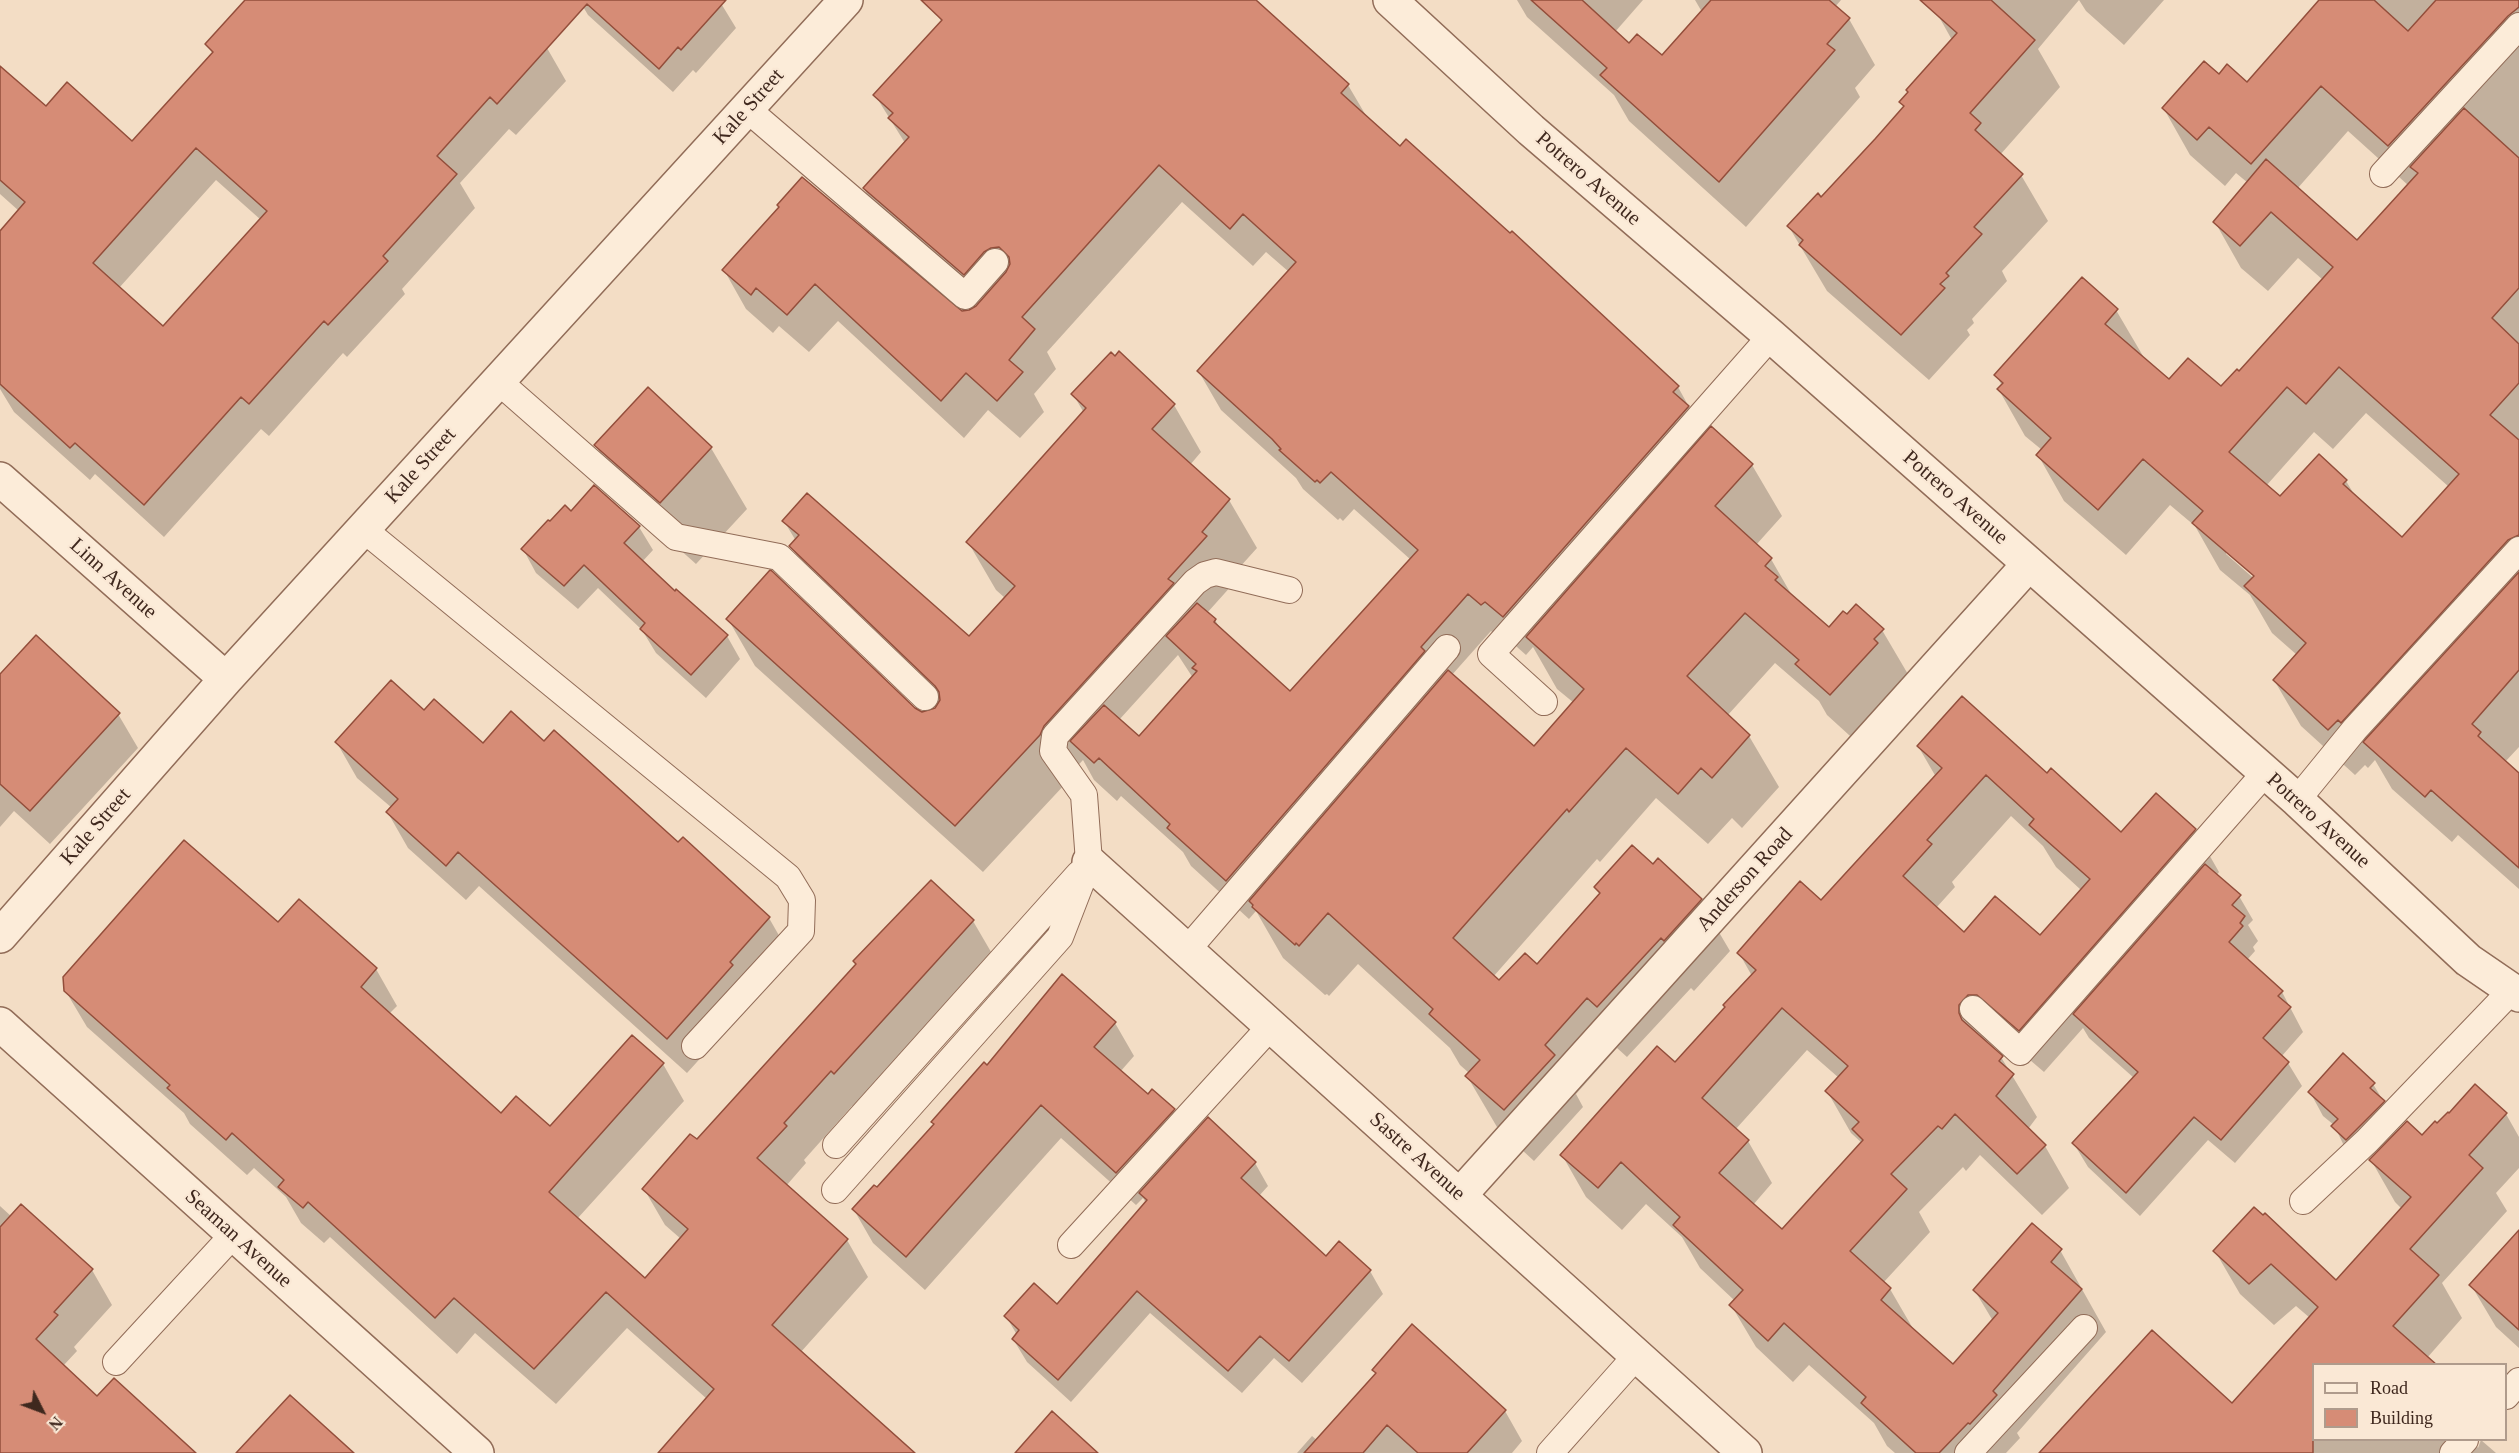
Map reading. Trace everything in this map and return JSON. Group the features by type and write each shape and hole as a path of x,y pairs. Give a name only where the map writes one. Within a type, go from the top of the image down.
{"street":[{"name":"Kale Street","path":"0,936 226,679 846,0"},
{"name":"Potrero Avenue","path":"1390,0 1531,130 1771,336 2297,800 2468,960 2516,993"},
{"name":"Linn Avenue","path":"0,479 226,679"},
{"name":"Anderson Road","path":"1460,1195 2029,564"},
{"name":"Sastre Avenue","path":"1089,862 1745,1453"},
{"name":"Seaman Avenue","path":"0,1024 477,1453"}],"lane":[{"path":"2383,174 2519,26"},
{"path":"747,109 964,296 995,262"},
{"path":"1544,702 1491,654 1771,336"},
{"path":"498,381 676,537 779,557 925,697"},
{"path":"363,529 788,877 802,900 801,931 695,1046"},
{"path":"2297,800 2355,729 2519,550"},
{"path":"835,1190 1060,937 1089,862 1084,795 1053,751 1055,736 1195,582 1205,575 1216,572 1289,590"},
{"path":"1187,950 1447,648"},
{"path":"1973,1009 2020,1052 2265,773"},
{"path":"836,1145 1089,862"},
{"path":"2303,1202 2516,993"},
{"path":"1071,1245 1271,1026"},
{"path":"116,1362 233,1235"},
{"path":"1968,1453 2084,1328"},
{"path":"1550,1453 1637,1355"},
{"path":"2507,1394 2519,1381"},
{"path":"2453,1453 2464,1441"}],"building":[{"path":"245,0 726,0 681,50 678,47 659,69 587,4 497,104 490,97 437,156 457,174 383,256 388,261 328,325 324,321 249,404 241,397 144,505 75,443 70,448 0,384 0,231 25,202 0,180 0,66 46,106 67,82 132,141 213,52 205,44","holes":["196,148 267,211 163,326 93,263"]},
{"path":"921,0 1256,0 1349,84 1341,93 1400,146 1406,139 1510,233 1512,231 1679,386 1673,392 1689,406 1503,617 1485,602 1481,605 1468,594 1421,647 1425,651 1226,881 1167,828 1170,824 1099,758 1094,763 1070,741 1104,705 1139,736 1197,671 1192,668 1196,664 1166,636 1197,603 1216,619 1214,622 1290,691 1418,550 1331,472 1320,483 1317,480 1315,482 1279,450 1281,449 1272,439 1197,371 1296,262 1243,214 1230,229 1159,165 1022,317 1035,329 1009,360 1023,372 997,401 966,373 941,401 815,284 787,315 756,288 751,295 722,270 779,207 777,205 802,177 962,311 976,306 1006,272 1010,264 1009,257 999,247 984,252 964,275 863,188 909,137 888,118 893,113 873,95 942,20"},
{"path":"1531,0 1582,0 1629,43 1637,34 1662,55 1711,0 1829,0 1850,18 1827,44 1835,50 1719,182 1600,75 1607,68"},
{"path":"1920,0 1991,0 2035,40 1970,113 1981,123 1975,130 2023,174 1974,227 1982,234 1946,273 1949,276 1940,284 1945,288 1901,335 1799,245 1803,240 1787,226 1818,193 1821,197 1875,139 1904,106 1899,102 1908,92 1906,90 1957,33"},
{"path":"2319,0 2374,0 2408,31 2436,0 2519,0 2519,7 2508,16 2388,146 2321,86 2251,164 2209,127 2197,140 2162,108 2204,61 2219,74 2227,64 2247,82"},
{"path":"2464,108 2519,158 2519,288 2492,318 2519,344 2519,383 2490,415 2519,440 2519,535 2508,540 2341,723 2338,720 2328,730 2273,680 2306,643 2244,586 2254,576 2192,523 2203,511 2143,459 2098,510 2036,455 2051,438 1997,389 2003,383 1994,375 2082,277 2118,309 2105,324 2169,379 2188,358 2221,386 2237,369 2239,371 2333,267 2271,212 2240,246 2213,222 2266,159 2357,240 2418,173 2410,167","holes":["2339,367 2459,474 2402,537 2343,484 2347,480 2319,454 2280,496 2229,452 2287,387 2306,404"]},
{"path":"1119,351 1175,404 1152,429 1230,499 1202,532 1207,536 1168,579 1174,583 1044,726 1040,735 955,826 726,619 770,570 915,708 922,712 935,708 940,700 935,686 789,546 799,535 782,521 807,493 969,636 1015,586 966,542 1086,408 1071,394 1111,352 1115,356"},
{"path":"648,387 712,447 660,503 594,445"},
{"path":"1711,426 1753,464 1715,506 1772,558 1765,566 1778,577 1775,580 1829,627 1843,611 1847,614 1856,604 1884,629 1874,639 1878,643 1830,695 1795,664 1799,660 1745,613 1687,676 1750,735 1712,778 1701,768 1678,794 1626,748 1569,812 1567,809 1453,938 1499,980 1525,953 1537,964 1600,893 1594,887 1632,845 1653,864 1658,858 1702,899 1664,941 1661,938 1597,1007 1587,998 1545,1045 1555,1055 1504,1110 1465,1076 1480,1060 1429,1014 1433,1009 1328,913 1299,946 1252,907 1249,901 1448,670 1534,746 1584,689 1526,637"},
{"path":"594,485 640,526 624,543 675,591 676,589 728,635 691,675 640,629 645,623 584,565 564,586 521,549 565,505 571,511"},
{"path":"2519,572 2519,670 2472,724 2481,732 2478,736 2519,773 2519,868 2431,790 2425,797 2363,742"},
{"path":"36,635 120,713 30,811 0,784 0,674"},
{"path":"391,680 424,710 434,699 483,743 511,711 544,741 554,730 678,842 683,837 770,917 730,962 733,965 667,1039 458,852 446,866 386,812 398,799 335,742"},
{"path":"1962,696 2047,773 2051,768 2121,832 2156,793 2196,829 2019,1031 1977,995 1968,995 1959,1005 1962,1020 2003,1056 1999,1061 2014,1074 1996,1096 2046,1145 2017,1174 1955,1114 1942,1129 1938,1126 1891,1174 1907,1189 1850,1251 1891,1288 1881,1300 1953,1364 1998,1313 1973,1290 2032,1223 2062,1249 2051,1262 2082,1289 1993,1391 1997,1395 1939,1453 1916,1453 1861,1403 1866,1397 1784,1323 1768,1341 1729,1305 1743,1290 1673,1225 1680,1217 1621,1162 1598,1188 1560,1155 1657,1046 1675,1062 1725,1007 1723,1005 1756,970 1737,953 1800,881 1821,900 1942,768 1917,746","holes":["1986,775 2034,819 2029,825 2090,879 2040,935 1995,896 1964,932 1903,876 1932,844 1927,840","1782,1008 1848,1066 1825,1091 1859,1122 1852,1129 1863,1140 1782,1229 1719,1173 1749,1140 1702,1098"]},
{"path":"184,840 278,922 299,899 377,968 361,987 501,1113 516,1096 550,1126 632,1035 664,1063 549,1192 645,1278 688,1229 642,1189 690,1134 697,1139 856,964 853,961 931,880 974,920 834,1074 831,1071 784,1123 787,1126 757,1158 848,1239 772,1325 915,1453 658,1453 714,1389 606,1292 534,1369 454,1298 435,1318 308,1202 303,1208 278,1187 284,1180 232,1133 226,1140 167,1088 170,1085 64,991 63,977"},
{"path":"2205,864 2241,895 2232,905 2245,916 2240,923 2243,926 2229,942 2283,991 2278,996 2291,1007 2263,1038 2289,1062 2221,1140 2194,1117 2126,1193 2072,1143 2138,1072 2073,1014"},
{"path":"1062,974 1116,1022 1094,1047 1148,1094 1152,1089 1175,1109 1116,1173 1041,1105 906,1257 852,1209 874,1185 877,1187 934,1124 931,1122 984,1062 987,1065"},
{"path":"2343,1053 2375,1083 2370,1088 2385,1101 2346,1140 2331,1126 2338,1119 2308,1092"},
{"path":"2475,1084 2507,1113 2469,1155 2483,1168 2410,1249 2439,1275 2393,1326 2435,1363 2312,1363 2313,1453 2039,1453 2152,1330 2232,1403 2318,1307 2271,1264 2249,1284 2213,1251 2254,1207 2263,1215 2265,1213 2336,1280 2411,1197 2369,1160 2407,1121 2422,1135 2435,1121 2437,1123"},
{"path":"1208,1117 1256,1162 1241,1178 1326,1256 1339,1241 1371,1270 1289,1361 1260,1336 1228,1371 1137,1291 1058,1380 1012,1339 1019,1330 1004,1316 1034,1283 1057,1304 1147,1200 1139,1193"},
{"path":"21,1204 93,1269 54,1312 58,1315 36,1339 97,1396 114,1378 196,1453 0,1453 0,1227"},
{"path":"2519,1230 2519,1330 2469,1285"},
{"path":"1412,1324 1506,1410 1467,1453 1418,1453 1387,1425 1363,1453 1304,1453 1376,1373 1372,1370"},
{"path":"290,1395 354,1453 236,1453"},
{"path":"1052,1411 1098,1453 1015,1453"}]}
